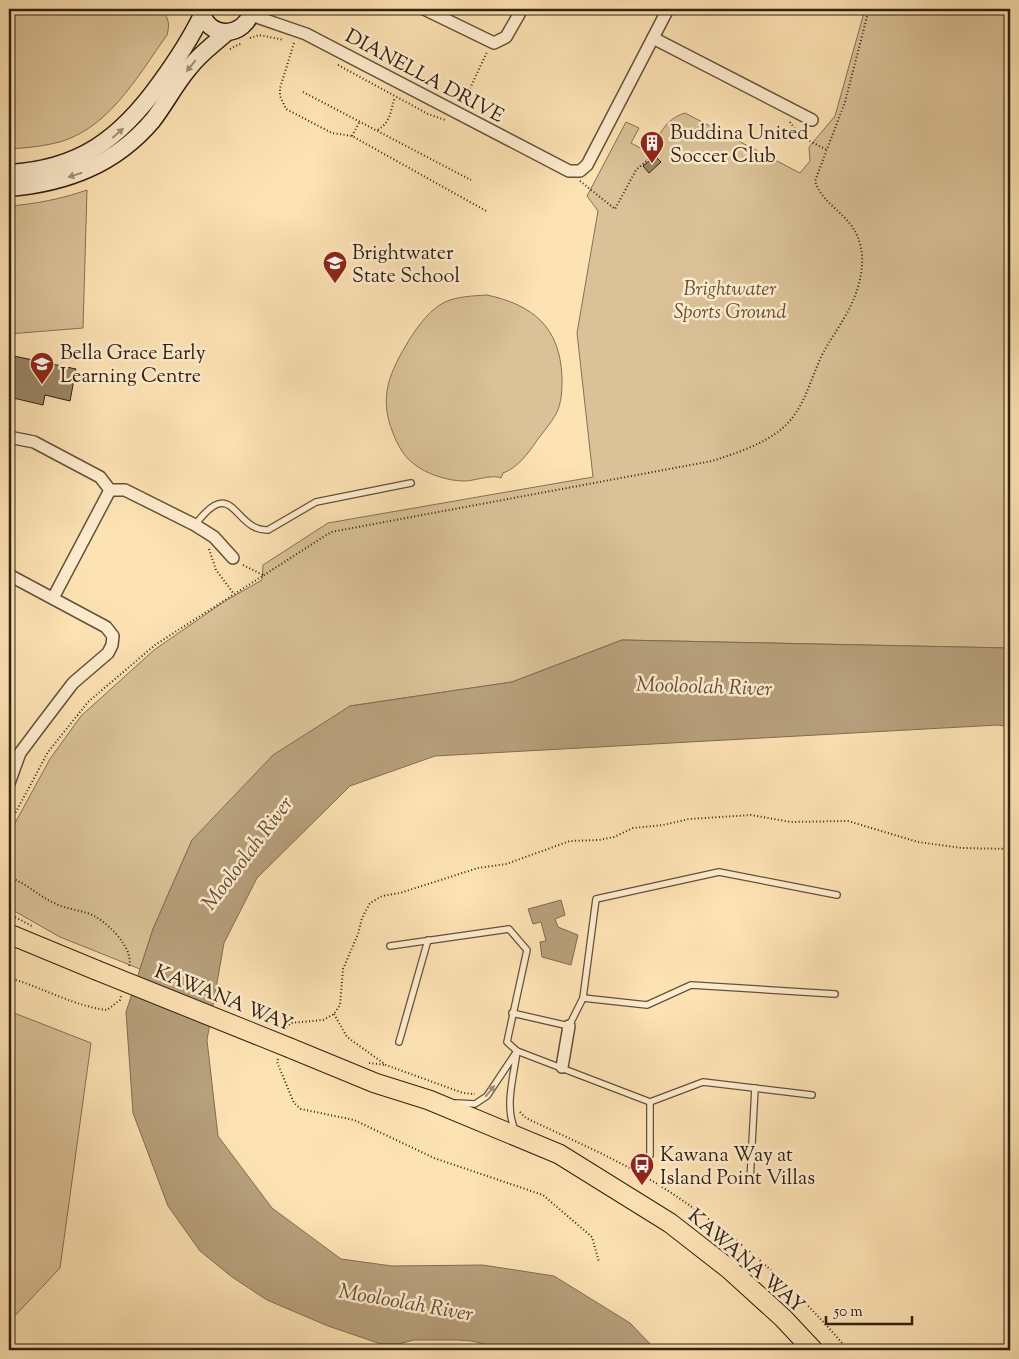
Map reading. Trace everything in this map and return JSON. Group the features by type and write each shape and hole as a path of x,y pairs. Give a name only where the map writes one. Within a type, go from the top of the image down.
{"main road":[{"name":"KAWANA WAY","path":"9,934 375,1083 429,1100 558,1154 670,1223 730,1269 784,1318 813,1350"},
{"name":"KAWANA WAY","path":"9,944 56,954"},
{"name":"KAWANA WAY","path":"375,1083 405,1100 596,1178"}],"street":[{"path":"424,9 494,43 506,37 522,9"},
{"path":"580,176 668,9"},
{"path":"202,12 211,28 226,33"},
{"path":"9,173 47,168 71,162 107,142 134,118 158,86 188,44 202,12"},
{"path":"9,188 61,180 84,172 107,160 146,128 190,67 226,33 242,28 252,12"},
{"name":"DIANELLA DRIVE","path":"252,12 306,34 580,176"},
{"path":"653,38 812,120"},
{"path":"9,437 34,442 100,476 110,490"},
{"path":"110,490 125,490 195,525 214,537 233,558"},
{"path":"53,598 110,490"},
{"path":"9,575 106,626 113,636 112,645 108,653 73,683 20,753 9,783"},
{"path":"562,1067 569,1026"}],"lane":[{"path":"195,525 206,511 215,504 222,503 231,507 255,527 268,530 316,502 411,483"},
{"path":"512,1013 569,1026 583,998 596,899 719,872 837,895"},
{"path":"390,946 509,929 528,950 512,1013 507,1042 517,1051 650,1102 703,1082 812,1095"},
{"path":"399,1042 428,940"},
{"path":"583,998 647,1005 691,985 835,994"},
{"path":"429,1100 475,1104 487,1096 517,1051"},
{"path":"517,1051 509,1106 510,1119 517,1136"},
{"path":"750,1181 755,1088"},
{"path":"650,1102 650,1155"}],"path":[{"path":"9,825 48,752 88,702 155,644 331,532 712,460 770,438 787,424 803,401 822,355 848,310 860,278 861,249 855,230 847,217 819,192 816,181 845,102 869,9"},
{"path":"465,118 474,102 466,96 488,52 471,44 476,35"},
{"path":"294,43 280,88 280,96 286,109 332,133 352,136 488,212"},
{"path":"303,92 471,180"},
{"path":"377,130 387,124 393,112 396,97"},
{"path":"784,117 800,136 827,150"},
{"path":"352,136 360,121"},
{"path":"580,176 615,209 636,170 650,158"},
{"path":"207,544 216,570 234,594"},
{"path":"233,558 263,575"},
{"path":"599,1262 592,1237 543,1195 434,1158 354,1120 302,1109 294,1103 277,1062 284,1046 284,1027 291,1023 323,1020 334,1014 340,1004 343,970 358,934 362,918 370,903 382,896 400,893 478,868 506,864 570,841 599,840 614,837 633,828 663,826 689,819 751,815 791,822 848,821 918,842 962,848 1010,849"}],"green space":[{"path":"41,9 160,9 167,18 168,31 132,85 104,116 88,129 71,138 51,144 9,149 9,11"},
{"name":"Brightwater Sports Ground","path":"865,9 1010,9 1010,648 622,640 512,682 350,706 192,840 153,929 140,969 60,937 9,908 9,834 50,759 81,716 154,650 225,601 262,580 263,565 328,523 593,477 577,333 598,211 587,196 626,122 639,128 631,143 650,153 660,134 672,119 685,113 800,173 810,161 809,147 835,116"},
{"path":"87,190 83,328 9,334 9,206 48,201"},
{"path":"487,295 503,299 530,312 550,332 556,344 560,360 562,377 561,401 554,417 531,449 514,467 503,473 501,478 493,477 464,481 451,480 419,468 401,450 386,407 388,385 396,363 409,340 429,313 445,302"},
{"path":"9,1011 91,1043 60,1268 9,1322"}],"water":[{"name":"Mooloolah River","path":"622,640 1010,648 1010,727 998,725 435,756 350,786 257,878 224,943 207,1040 218,1136 272,1208 341,1259 392,1266 483,1265 554,1276 630,1323 656,1350 507,1350 472,1341 457,1340 414,1340 398,1344 381,1344 328,1326 267,1300 232,1277 200,1251 168,1206 133,1113 126,1012 153,929 192,840 273,755 350,706 512,682"},
{"path":"561,900 565,915 555,919 558,927 578,935 571,965 542,957 540,942 546,941 541,922 533,924 528,909"}],"building":[{"name":"Buddina United Soccer Club","path":"655,156 661,162 649,173 643,166"},
{"path":"9,355 76,369 70,401 45,395 43,405 9,397"}],"place":[{"name":"Buddina United Soccer Club","path":"652,164"},
{"name":"Brightwater State School","path":"335,284"},
{"name":"Bella Grace Early Learning Centre","path":"42,385"},
{"name":"Kawana Way at Island Point Villas","path":"642,1186"}]}
